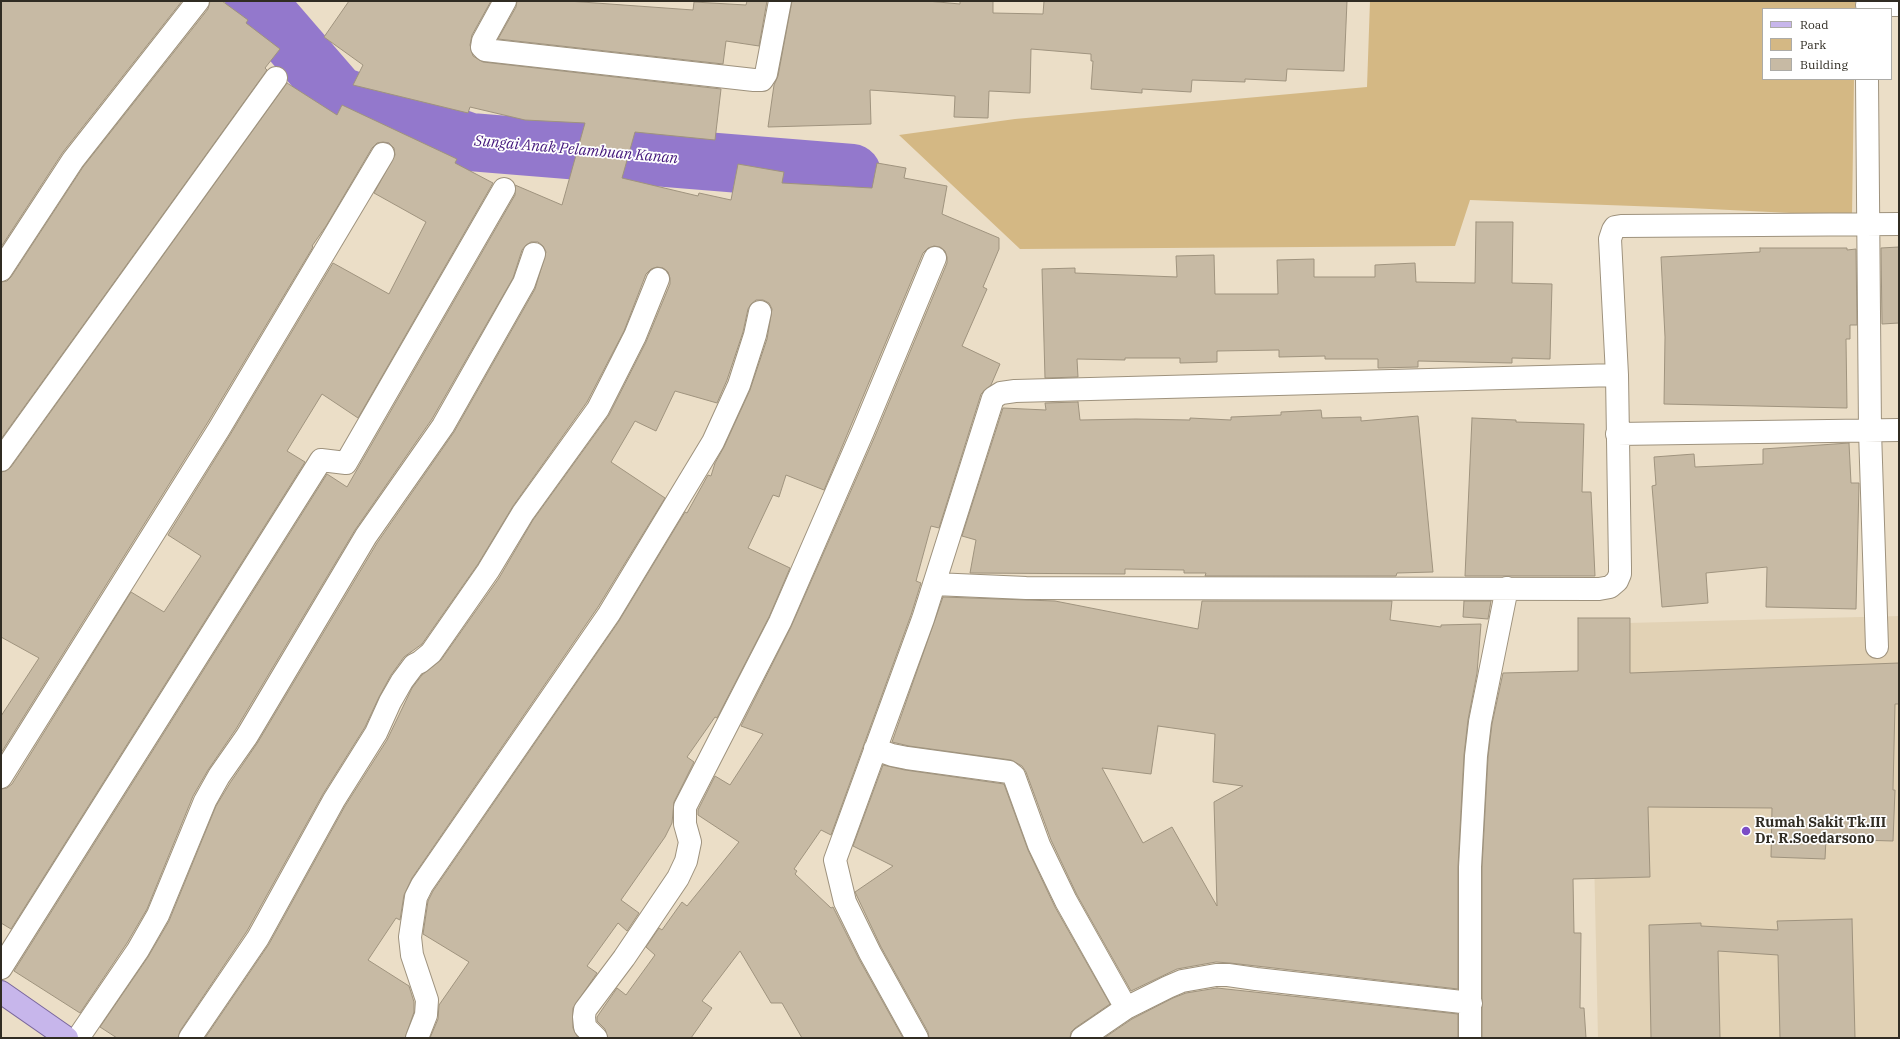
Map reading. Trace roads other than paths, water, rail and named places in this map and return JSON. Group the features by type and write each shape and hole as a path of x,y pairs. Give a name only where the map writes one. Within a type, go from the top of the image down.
{"main road":[{"path":"1,992 67,1038"}],"street":[{"path":"1,270 73,160 198,1"},
{"path":"505,1 483,41 482,47 485,50 754,80 762,80 766,74 780,1"},
{"path":"1867,5 1899,6"},
{"path":"1,460 276,78"},
{"path":"1867,80 1870,431 1877,647"},
{"path":"1,778 219,430 383,154"},
{"path":"1,968 321,460 346,463 504,189"},
{"path":"934,584 1026,588 1599,589 1610,587 1617,581 1620,574 1617,375 1610,239 1615,227 1899,224"},
{"path":"78,1038 138,950 158,915 189,836 205,801 247,736 366,536 443,426 524,283 534,254"},
{"path":"596,1038 585,1027 584,1017 586,1010 624,958 678,878 686,861 690,842 685,824 685,807 780,622 863,431 935,258"},
{"path":"190,1038 258,938 334,800 376,733 390,702 402,681 414,665 431,653 488,571 523,513 598,409 635,336 658,279"},
{"path":"417,1038 426,1015 426,1000 412,955 410,937 416,897 427,878 609,614 713,442 740,385 755,335 760,312"},
{"path":"917,1038 870,953 846,902 835,860 934,584 993,398 1001,393 1617,375"},
{"path":"1617,434 1899,430"},
{"path":"1470,1038 1470,867 1476,756 1480,722 1507,588"},
{"path":"875,749 892,755 1009,772 1014,776 1039,844 1063,894 1126,1008"},
{"path":"1093,1035 1126,1008 1182,981 1200,977 1228,975 1471,1003"}],"waterway":[{"name":"Sungai Anak Pelambuan Kanan","path":"254,1 268,14 338,95 470,142 852,173"}],"place":[{"name":"Rumah Sakit Tk.III Dr. R.Soedarsono","path":"1746,831"}]}
